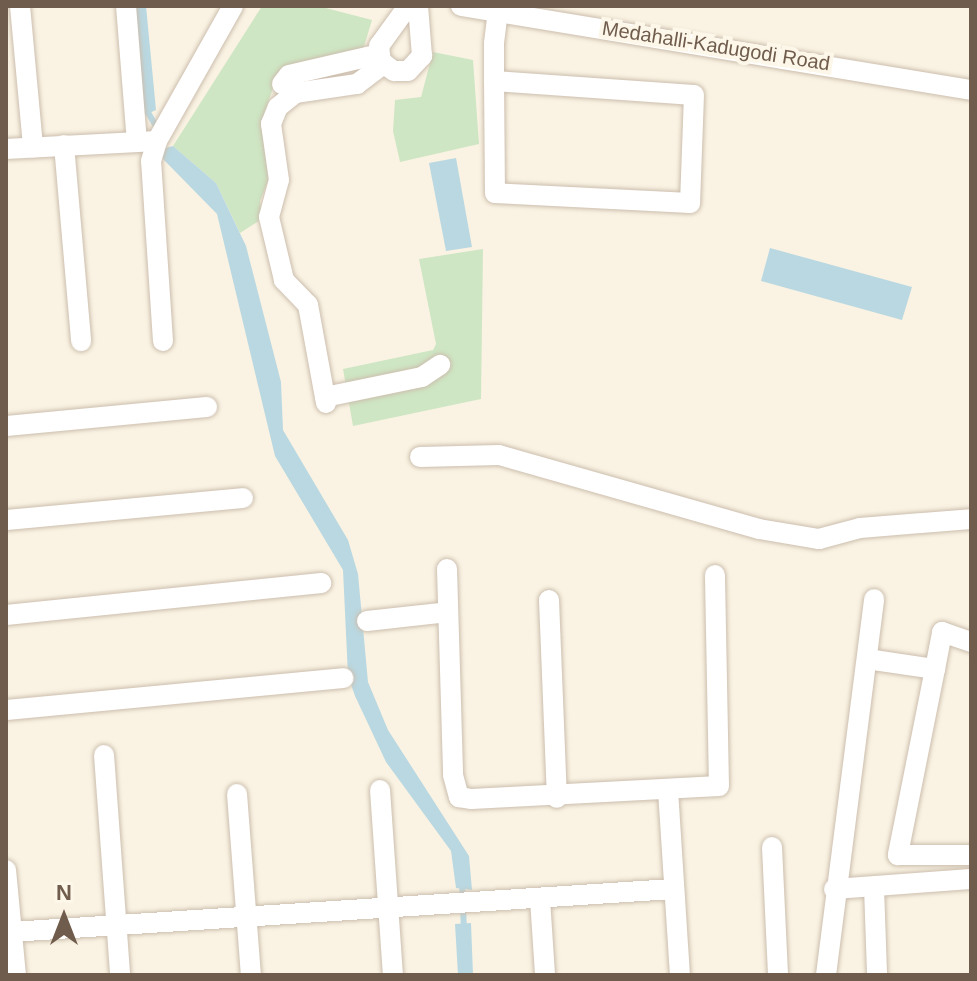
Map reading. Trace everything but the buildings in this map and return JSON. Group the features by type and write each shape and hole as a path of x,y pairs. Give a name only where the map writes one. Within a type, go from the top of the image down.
{"street":[{"path":"20,6 33,147"},
{"path":"126,6 152,176 163,341"},
{"path":"147,142 233,6"},
{"path":"408,6 382,39 381,59 357,84 295,93 278,107 271,124 279,180 269,217 284,280 308,305 326,400 422,377 440,365"},
{"path":"282,84 289,75 381,59 401,72 419,62 418,6"},
{"name":"Medahalli-Kadugodi Road","path":"461,6 971,90"},
{"path":"494,81 694,95 690,203 495,193 494,81 498,12"},
{"path":"6,149 147,142"},
{"path":"64,145 81,341"},
{"path":"6,426 207,407"},
{"path":"420,457 499,455 759,529 819,539 860,528 971,519"},
{"path":"6,520 243,498"},
{"path":"447,569 453,775 459,797 557,798 719,786 715,575"},
{"path":"6,615 321,583"},
{"path":"826,975 834,889 874,599"},
{"path":"549,600 557,798"},
{"path":"367,621 448,612"},
{"path":"971,642 942,632 898,855 971,855"},
{"path":"867,659 935,669"},
{"path":"6,710 343,678"},
{"path":"104,755 120,975"},
{"path":"380,790 393,975"},
{"path":"668,790 672,889 680,975"},
{"path":"237,794 251,975"},
{"path":"772,847 778,975"},
{"path":"6,870 12,966"},
{"path":"834,889 971,879"},
{"path":"874,887 877,975"},
{"path":"11,932 672,889"},
{"path":"540,899 545,975"}],"green space":[{"path":"262,6 318,6 372,20 362,53 273,88 261,123 269,179 260,201 262,219 240,233 216,183 173,146"},
{"path":"433,52 473,60 479,144 400,162 393,131 395,100 421,97"},
{"path":"483,249 481,399 353,426 343,369 433,350 436,344 419,259"}],"water":[{"path":"130,6 146,6 156,110 138,118"},
{"path":"173,146 216,183 246,246 281,382 283,430 348,540 358,574 368,682 388,730 469,856 472,890 456,888 451,851 386,762 355,696 348,676 343,570 275,456 217,214 162,158 159,150"},
{"path":"456,158 472,247 446,251 429,163"},
{"path":"770,248 912,287 902,320 761,281"},
{"path":"471,923 473,975 458,975 455,924"}],"waterway":[{"path":"146,109 158,130"},
{"path":"462,883 464,931"}]}
